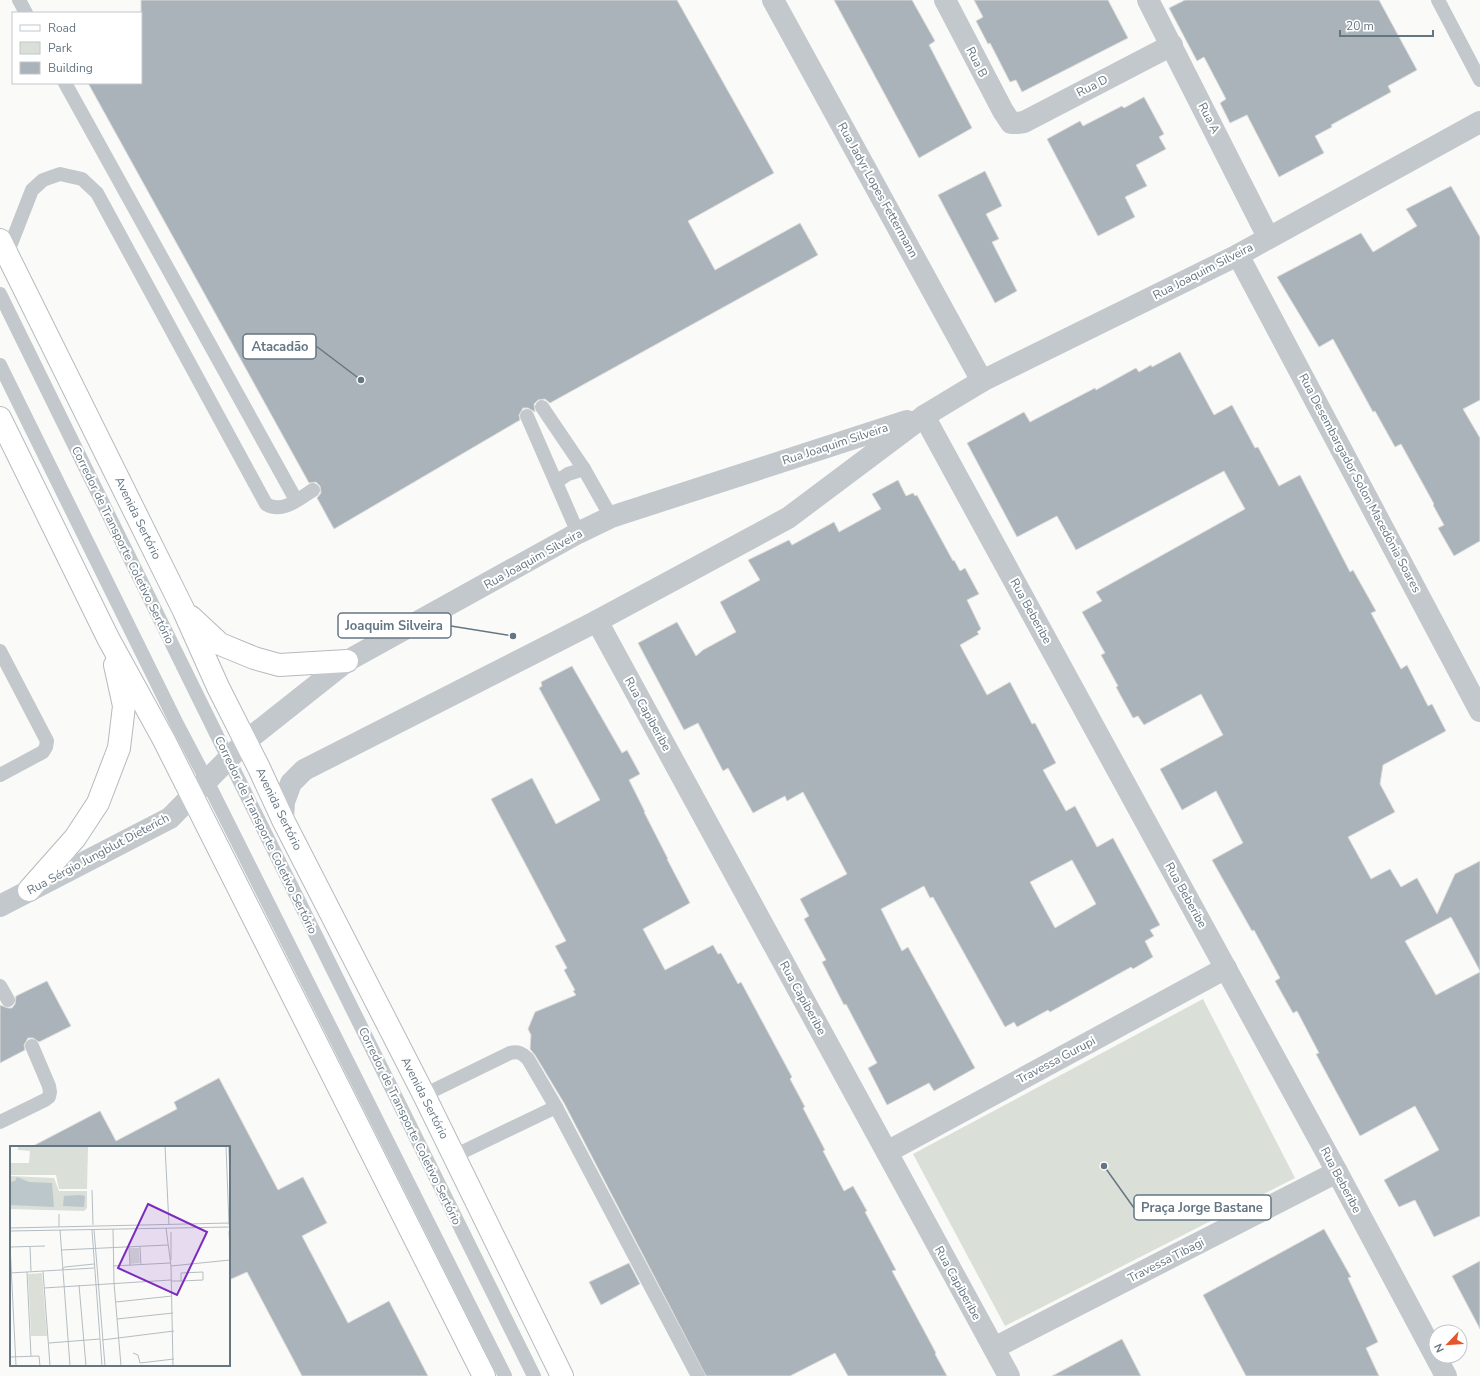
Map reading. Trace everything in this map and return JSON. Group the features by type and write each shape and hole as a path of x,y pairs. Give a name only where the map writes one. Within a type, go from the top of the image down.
{"main road":[{"name":"Avenida Sertório","path":"3,247 184,611 218,686 283,820 424,1095 562,1376"},
{"path":"0,418 5,432 108,638 164,740 200,788 484,1376"},
{"path":"184,611 220,644 254,658 279,665 347,661"},
{"path":"29,890 75,838 98,803 120,748 124,706 108,638"}],"street":[{"name":"Rua Jadyr Lopes Fettermann","path":"773,0 982,381"},
{"name":"Rua B","path":"946,0 1003,112 1011,123"},
{"name":"Rua A","path":"1148,0 1268,237"},
{"name":"Rua D","path":"1011,123 1024,122 1172,45"},
{"name":"Rua Joaquim Silveira","path":"283,820 284,802 291,783 304,770 597,620 788,518 924,416 982,381 1238,255 1268,237 1480,122"},
{"name":"Rua Desembargador Solon Macedônia Soares","path":"1238,255 1480,711"},
{"name":"Rua Joaquim Silveira","path":"200,788 246,741 347,661 611,516 924,416"},
{"name":"Rua Beberibe","path":"924,416 1337,1172 1446,1376"},
{"name":"Rua Capiberibe","path":"597,620 1009,1376"},
{"name":"Rua Sérgio Jungblut Dieterich","path":"0,906 170,818 200,788"},
{"name":"Travessa Gurupi","path":"887,1152 1226,968"},
{"name":"Travessa Tibagi","path":"994,1348 1337,1172"}],"lane":[{"path":"19,0 25,12"},
{"path":"1438,0 1480,80"},
{"path":"66,84 296,500"},
{"path":"3,247 32,190 43,180 60,174 82,179 98,193 248,474 266,504 272,508 281,508 313,490"},
{"name":"Corredor de Transporte Coletivo Sertório","path":"0,294 228,760 534,1376"},
{"path":"0,365 174,717 200,788 505,1376"},
{"path":"542,407 584,469 611,516"},
{"path":"527,416 578,533"},
{"path":"556,482 568,474 584,469"},
{"path":"0,651 47,741 43,752 0,775"},
{"path":"0,986 8,1000"},
{"path":"0,1122 50,1097 49,1086 32,1046"},
{"path":"424,1095 510,1053 517,1052 523,1054 528,1059 556,1107 698,1376"},
{"path":"454,1156 556,1107"}],"green space":[{"path":"1203,999 1295,1178 1005,1326 913,1154"}],"building":[{"path":"141,0 677,0 774,173 688,221 715,270 800,223 818,255 550,403 545,399 538,400 534,404 535,412 528,408 523,408 519,415 520,420 334,529 317,498 321,493 320,486 316,482 309,483 89,84 142,84"},
{"path":"834,0 912,0 935,41 929,45 972,128 919,158"},
{"path":"974,0 1108,0 1128,38 1022,92 1016,80 1010,82 990,43 988,44 976,21 983,17"},
{"path":"1185,0 1379,0 1417,70 1388,86 1391,92 1331,125 1332,127 1315,136 1324,153 1279,177 1247,115 1230,123 1220,103 1226,99 1204,57 1197,61 1169,8"},
{"path":"1144,97 1164,134 1159,137 1166,149 1136,165 1147,186 1125,197 1135,217 1098,236 1047,139 1080,121 1083,126 1122,106 1124,108"},
{"path":"985,171 1002,206 986,214 999,239 992,242 1017,291 995,303 938,195"},
{"path":"1451,186 1480,237 1480,400 1463,409 1480,438 1480,541 1454,556 1438,528 1444,525 1401,444 1395,447 1375,411 1373,412 1333,339 1319,347 1277,277 1361,233 1373,252 1417,226 1406,209"},
{"path":"1180,352 1214,415 1232,405 1255,448 1258,447 1279,486 1300,475 1350,572 1353,570 1376,611 1371,613 1401,669 1407,665 1428,706 1432,704 1446,731 1383,765 1380,784 1395,812 1348,837 1371,879 1390,869 1401,887 1417,878 1437,914 1455,874 1480,861 1480,971 1451,917 1405,941 1436,995 1480,972 1480,1216 1434,1237 1415,1200 1399,1207 1384,1180 1439,1150 1415,1106 1360,1136 1316,1054 1319,1053 1297,1011 1293,1013 1275,981 1280,978 1254,930 1252,931 1212,860 1243,843 1216,791 1182,810 1160,769 1223,735 1201,694 1144,725 1138,716 1133,718 1101,655 1105,653 1082,612 1102,601 1096,592 1245,509 1224,471 1076,550 1057,516 1017,537 967,443 1024,412 1030,422 1095,388 1096,390 1136,368 1139,372 1151,365 1152,367"},
{"path":"898,480 906,496 913,493 915,496 917,495 953,561 954,560 960,571 965,568 979,594 967,600 981,629 977,632 979,634 960,645 987,695 1010,682 1032,724 1035,723 1056,763 1043,770 1066,811 1075,806 1097,847 1113,838 1160,925 1150,930 1154,936 1145,941 1153,957 1133,969 1131,967 1050,1012 1048,1010 1017,1027 1014,1022 1005,1027 933,897 930,898 924,886 881,909 902,951 908,947 975,1068 934,1091 929,1083 887,1105 868,1068 877,1063 846,1004 844,1005 822,962 826,960 804,919 809,916 800,899 847,874 803,792 787,801 785,796 753,813 728,768 723,771 698,723 684,730 638,643 677,622 696,656 703,650 736,632 720,602 760,580 748,560 789,540 792,545 834,522 839,532 881,509 872,494","holes":["1072,860 1096,904 1055,928 1030,882"]},
{"path":"572,666 622,753 627,750 640,774 629,780 690,903 643,929 665,970 713,945 718,954 721,953 738,984 741,982 792,1077 790,1079 825,1150 823,1151 844,1191 853,1186 867,1211 865,1212 896,1270 892,1271 947,1376 848,1376 835,1353 790,1376 706,1376 564,1103 530,1049 531,1035 528,1029 535,1012 576,995 573,991 575,990 564,970 567,968 555,946 566,941 491,799 532,778 556,824 600,800 539,688 542,686 541,682"},
{"path":"47,981 71,1026 39,1042 33,1038 28,1038 24,1045 25,1050 0,1063 0,1005 12,1008 15,1004 16,996"},
{"path":"219,1078 278,1190 303,1177 327,1223 302,1236 348,1323 389,1301 428,1376 302,1376 247,1272 230,1280 230,1146 33,1146 100,1111 116,1141 177,1109 174,1102"},
{"path":"1324,1229 1351,1277 1348,1278 1378,1342 1366,1348 1379,1376 1246,1376 1203,1295"},
{"path":"1480,1261 1480,1329 1452,1276"},
{"path":"629,1263 640,1284 601,1305 589,1282"},
{"path":"1122,1339 1141,1376 1052,1376"}],"place":[{"name":"Atacadão","path":"361,380"},
{"name":"Joaquim Silveira","path":"513,636"},
{"name":"Praça Jorge Bastane","path":"1104,1166"}]}
